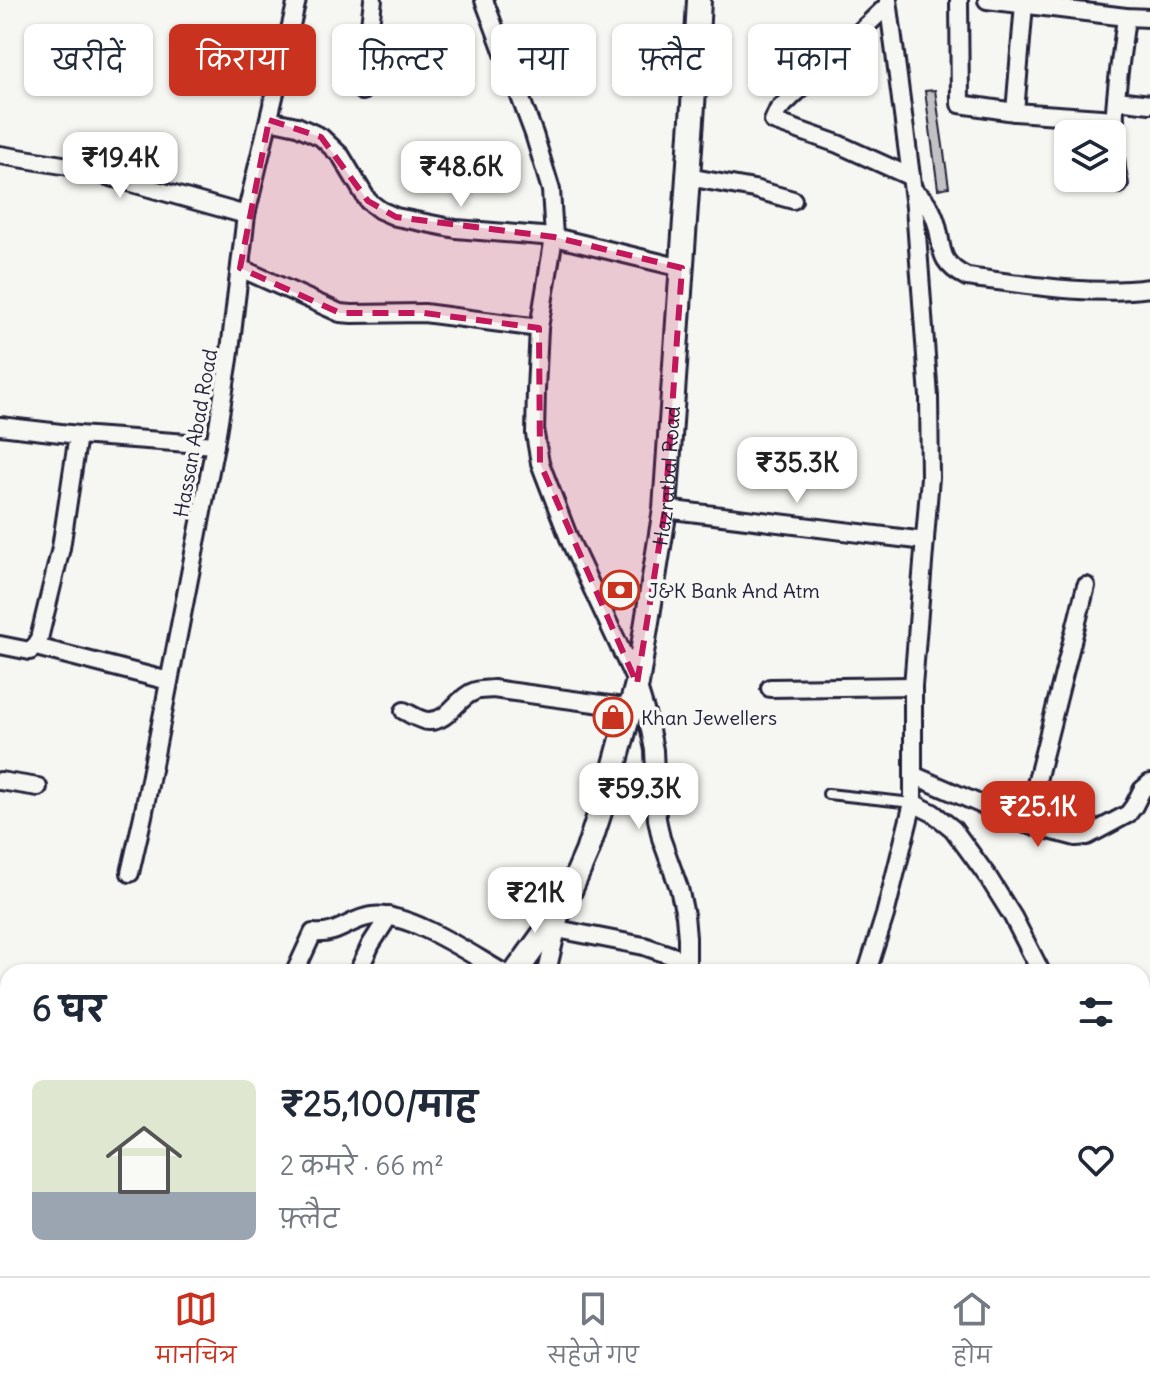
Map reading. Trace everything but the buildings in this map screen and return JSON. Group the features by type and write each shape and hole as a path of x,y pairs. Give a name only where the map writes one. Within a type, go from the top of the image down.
{"main road":[{"name":"Hazratbal Road","path":"522,964 563,907 587,852 637,684 665,509 699,0"}],"street":[{"name":"Hassan Abad Road","path":"130,873 215,445 246,215 297,0"},
{"path":"370,24 373,0"},
{"path":"484,0 534,134 551,190 554,237 539,328 535,416 540,463 570,541 637,684 653,738 657,819 682,902 687,964"},
{"path":"959,0 960,104 1015,112 1115,119 1126,17"},
{"path":"987,0 1150,18"},
{"path":"888,3 769,120 838,144 912,183 935,217 944,258 954,271 967,277 1059,289 1150,288"},
{"path":"870,964 913,803 913,686 930,477 929,397 921,277 888,3"},
{"path":"1015,112 1024,4"},
{"path":"1117,100 1150,104"},
{"path":"269,120 297,126 321,137 341,156 368,201 380,210 404,219 456,229 554,237 682,268"},
{"path":"0,155 75,167 246,215"},
{"path":"688,177 754,189 793,200"},
{"path":"240,268 340,313 424,313 539,328"},
{"path":"0,426 215,445"},
{"path":"0,645 25,651 36,647 61,548 78,435"},
{"path":"665,509 925,541"},
{"path":"1026,824 1086,586"},
{"path":"36,647 169,681"},
{"path":"770,688 913,686"},
{"path":"404,711 432,721 446,715 473,691 493,689 631,708"},
{"path":"913,775 1026,824 1076,837 1087,836 1128,814 1142,790 1150,783"},
{"path":"0,781 38,787"},
{"path":"913,803 933,813 953,829 1013,917 1037,964"},
{"path":"549,964 563,907"},
{"path":"299,964 313,933 324,934 342,929 370,916 389,916 425,929 488,964"},
{"path":"362,964 389,916"},
{"path":"557,929 644,946 681,964"}],"lane":[{"path":"828,794 913,803"}],"highlighted area":[{"path":"269,120 321,137 368,201 396,217 554,237 682,268 665,509 637,684 540,463 539,328 424,313 340,313 240,268"}],"place":[{"name":"J&K Bank And Atm","path":"620,590"},
{"name":"Khan Jewellers","path":"613,717"}]}
